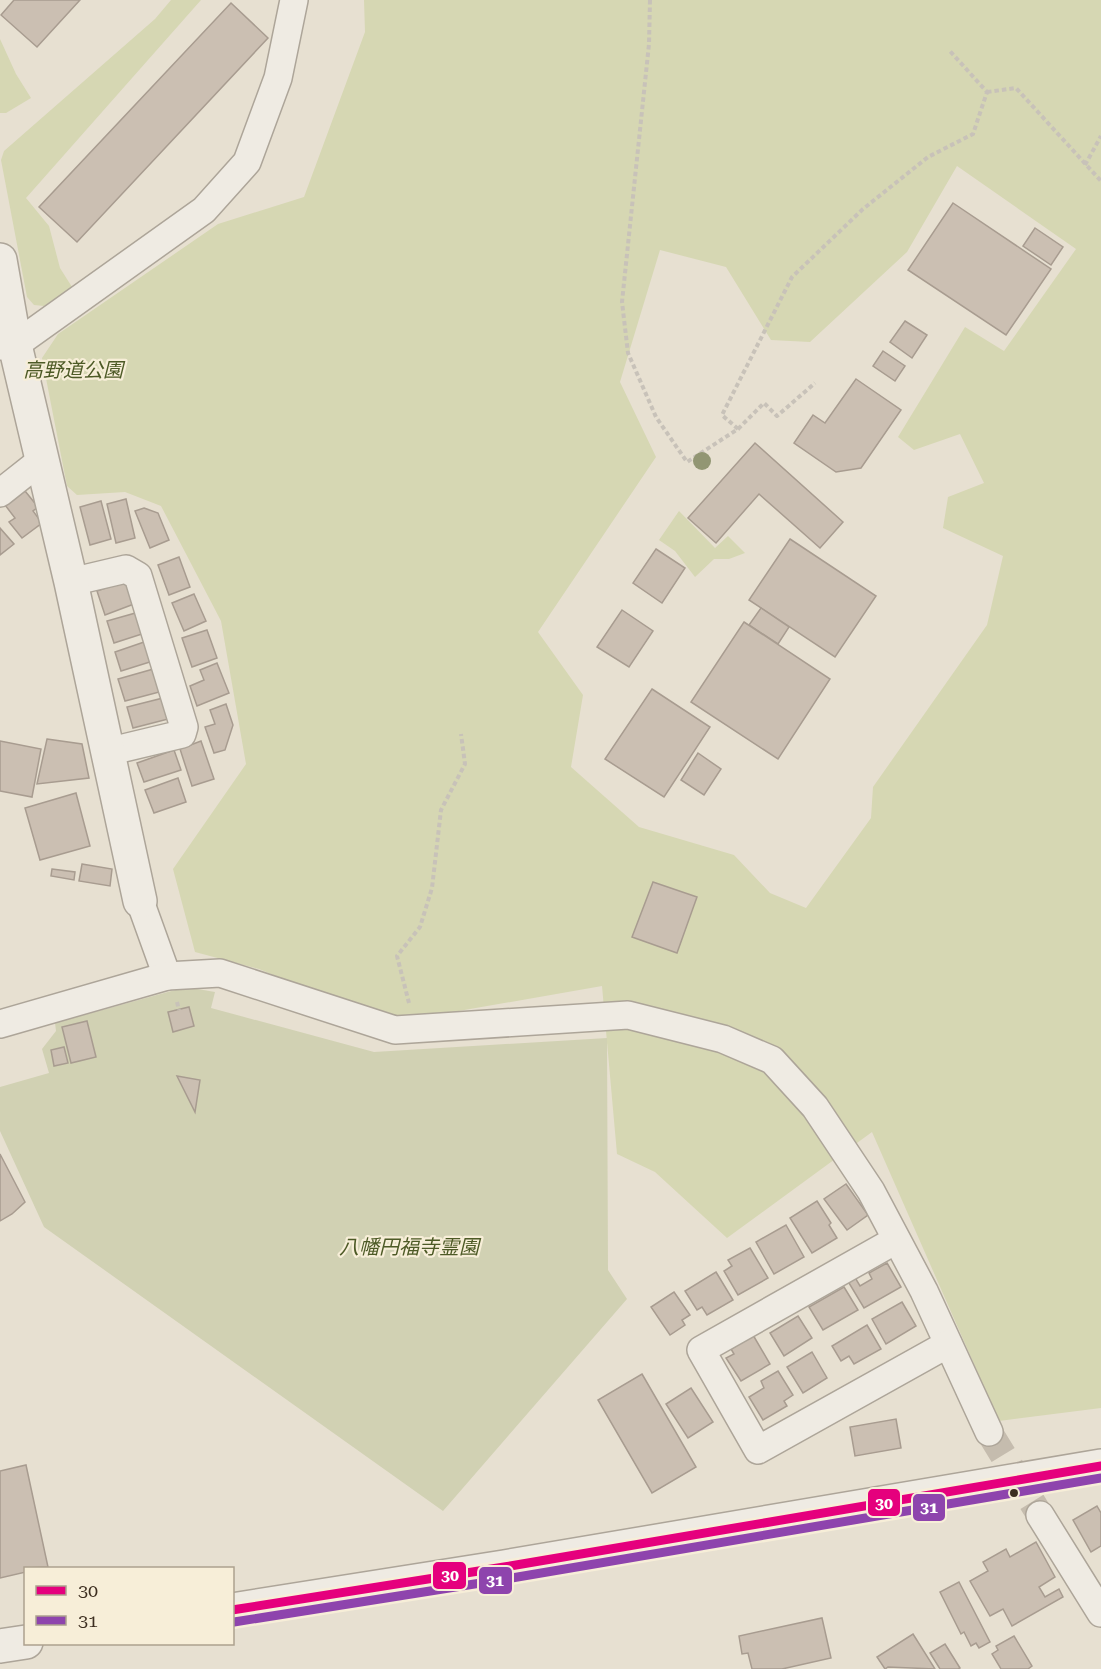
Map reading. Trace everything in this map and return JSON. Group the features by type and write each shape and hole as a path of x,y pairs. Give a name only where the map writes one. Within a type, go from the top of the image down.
{"street":[{"path":"8,346 204,210 247,162 278,78 294,0"},
{"path":"0,260 8,346 43,459 140,901 167,976"},
{"path":"0,493 43,459"},
{"path":"71,582 126,569 138,576 184,727 182,734 107,752"},
{"path":"0,1024 167,976 220,973 396,1030 628,1015 723,1039 772,1060 815,1107 871,1191 924,1291 989,1432"},
{"path":"896,1240 701,1350 758,1450 948,1344"},
{"path":"234,1610 504,1567 1101,1466"},
{"path":"1040,1515 1101,1613"},
{"path":"0,1646 24,1642"}],"path":[{"path":"650,0 649,44 622,302 628,353 656,417 687,462 738,429 764,403 777,416 815,383"},
{"path":"950,50 987,92"},
{"path":"987,92 1016,88 1101,181"},
{"path":"738,429 722,415 792,277 863,208 928,157 973,134 987,92"},
{"path":"1085,165 1101,136"},
{"path":"416,1028 397,956 420,927 432,888 441,810 465,764 461,734"}],"green space":[{"path":"171,0 201,0 26,198 49,226 60,268 72,287 44,306 34,305 27,297 1,160 4,151 155,19"},
{"name":"高野道公園","path":"364,0 1101,0 1101,1408 999,1421 872,1132 727,1238 655,1172 617,1154 602,986 390,1023 259,969 195,952 173,869 246,764 221,621 161,506 125,492 77,495 67,486 42,358 58,334 218,224 304,197 365,32","holes":["957,166 1076,249 1004,351 965,327 898,437 914,450 960,434 984,483 948,497 943,528 1003,556 987,625 873,787 871,818 806,908 770,893 734,855 639,827 571,767 583,695 538,632 656,457 620,382 660,250 726,267 771,340 810,342 907,252"]},
{"path":"0,39 16,74 31,98 6,113 0,113"},
{"path":"679,511 715,548 728,536 745,553 729,559 714,559 695,577 675,551 659,540"},
{"name":"八幡円福寺霊園","path":"186,987 215,992 211,1008 374,1052 607,1038 608,1270 627,1299 443,1511 44,1227 0,1131 0,1087 49,1073 42,1049 56,1031 55,1023"}],"building":[{"path":"14,0 80,0 37,47 1,15"},
{"path":"231,3 268,38 77,242 39,207"},
{"path":"953,203 1051,269 1006,335 908,270"},
{"path":"1035,228 1063,247 1051,265 1023,246"},
{"path":"905,321 927,335 912,358 890,342"},
{"path":"883,351 905,366 895,381 873,366"},
{"path":"856,379 901,410 861,468 836,472 794,443 813,415 825,423"},
{"path":"755,443 843,522 820,548 759,494 716,543 688,518"},
{"path":"25,491 38,507 33,511 42,523 22,538 9,522 15,518 5,505"},
{"path":"126,499 135,538 116,543 107,504"},
{"path":"101,501 111,539 90,545 80,507"},
{"path":"144,508 158,513 169,540 150,548 135,511"},
{"path":"0,528 14,544 0,555"},
{"path":"790,539 876,596 835,657 749,600"},
{"path":"656,549 685,568 662,603 633,583"},
{"path":"179,557 190,587 169,595 158,565"},
{"path":"126,581 134,604 105,615 97,591"},
{"path":"194,594 206,621 184,631 172,603"},
{"path":"761,608 789,627 778,644 749,625"},
{"path":"622,610 653,631 629,667 597,647"},
{"path":"139,612 145,633 114,643 107,621"},
{"path":"744,622 830,679 778,759 691,702"},
{"path":"207,630 217,658 192,667 182,638"},
{"path":"147,641 153,661 121,671 115,652"},
{"path":"217,663 229,693 197,706 190,686 204,680 200,670"},
{"path":"157,668 163,691 125,701 118,679"},
{"path":"652,689 710,727 664,797 605,759"},
{"path":"167,697 172,718 133,728 127,707"},
{"path":"226,704 233,725 225,750 214,753 205,727 215,724 210,710"},
{"path":"47,739 82,744 89,778 37,784"},
{"path":"0,741 41,749 32,797 0,791"},
{"path":"201,741 214,779 192,786 180,749"},
{"path":"174,750 181,770 144,782 137,763"},
{"path":"698,753 721,769 704,795 681,780"},
{"path":"178,778 186,802 154,813 145,790"},
{"path":"76,793 90,846 40,860 25,808"},
{"path":"82,864 112,869 110,886 79,881"},
{"path":"52,869 75,872 74,880 51,876"},
{"path":"653,882 697,897 677,953 632,937"},
{"path":"189,1007 194,1026 173,1032 168,1012"},
{"path":"87,1021 96,1057 71,1063 62,1027"},
{"path":"64,1047 68,1063 54,1066 51,1050"},
{"path":"177,1076 200,1080 195,1112"},
{"path":"0,1154 25,1202 0,1221"},
{"path":"846,1184 868,1215 847,1230 824,1199"},
{"path":"817,1201 831,1223 829,1225 837,1238 812,1253 790,1218"},
{"path":"786,1225 804,1257 774,1274 756,1242"},
{"path":"750,1248 768,1278 738,1295 724,1271 732,1266 728,1260"},
{"path":"887,1263 901,1287 864,1308 846,1278 853,1274 860,1286 872,1279 869,1273"},
{"path":"716,1272 733,1300 707,1315 702,1307 697,1310 685,1291"},
{"path":"844,1287 858,1310 823,1330 809,1307"},
{"path":"674,1292 690,1315 682,1320 685,1325 670,1335 651,1307"},
{"path":"902,1302 916,1326 886,1344 872,1319"},
{"path":"798,1316 812,1338 784,1356 770,1333"},
{"path":"867,1325 881,1349 854,1364 849,1356 841,1361 832,1346"},
{"path":"753,1335 770,1364 741,1381 726,1358 734,1354 731,1349"},
{"path":"812,1352 827,1378 803,1393 787,1367"},
{"path":"778,1371 793,1395 784,1401 787,1406 763,1420 749,1397 764,1388 761,1381"},
{"path":"642,1374 696,1467 652,1493 598,1400"},
{"path":"691,1388 713,1422 688,1438 666,1404"},
{"path":"896,1419 901,1448 855,1456 850,1427"},
{"path":"26,1465 48,1567 24,1567 24,1572 0,1578 0,1471"},
{"path":"1097,1506 1101,1513 1101,1546 1091,1552 1073,1520"},
{"path":"1036,1542 1055,1577 1039,1587 1045,1597 1059,1589 1063,1597 1012,1626 1003,1609 990,1616 970,1581 988,1571 983,1562 1006,1549 1010,1557"},
{"path":"959,1582 990,1642 979,1648 976,1643 971,1646 964,1632 961,1634 940,1592"},
{"path":"822,1618 831,1658 782,1669 752,1669 748,1653 742,1654 739,1636"},
{"path":"913,1634 935,1669 888,1667 885,1669 877,1657"},
{"path":"1014,1636 1032,1666 1028,1669 1001,1669 992,1654 998,1650 996,1646"},
{"path":"945,1644 960,1668 940,1669 930,1653"}],"tunnel":[{"path":"989,1432 1040,1515"}],"transit line":[{"name":"30","path":"234,1610 504,1567 1101,1466"},
{"name":"31","path":"234,1622 506,1579 1101,1478"}]}
